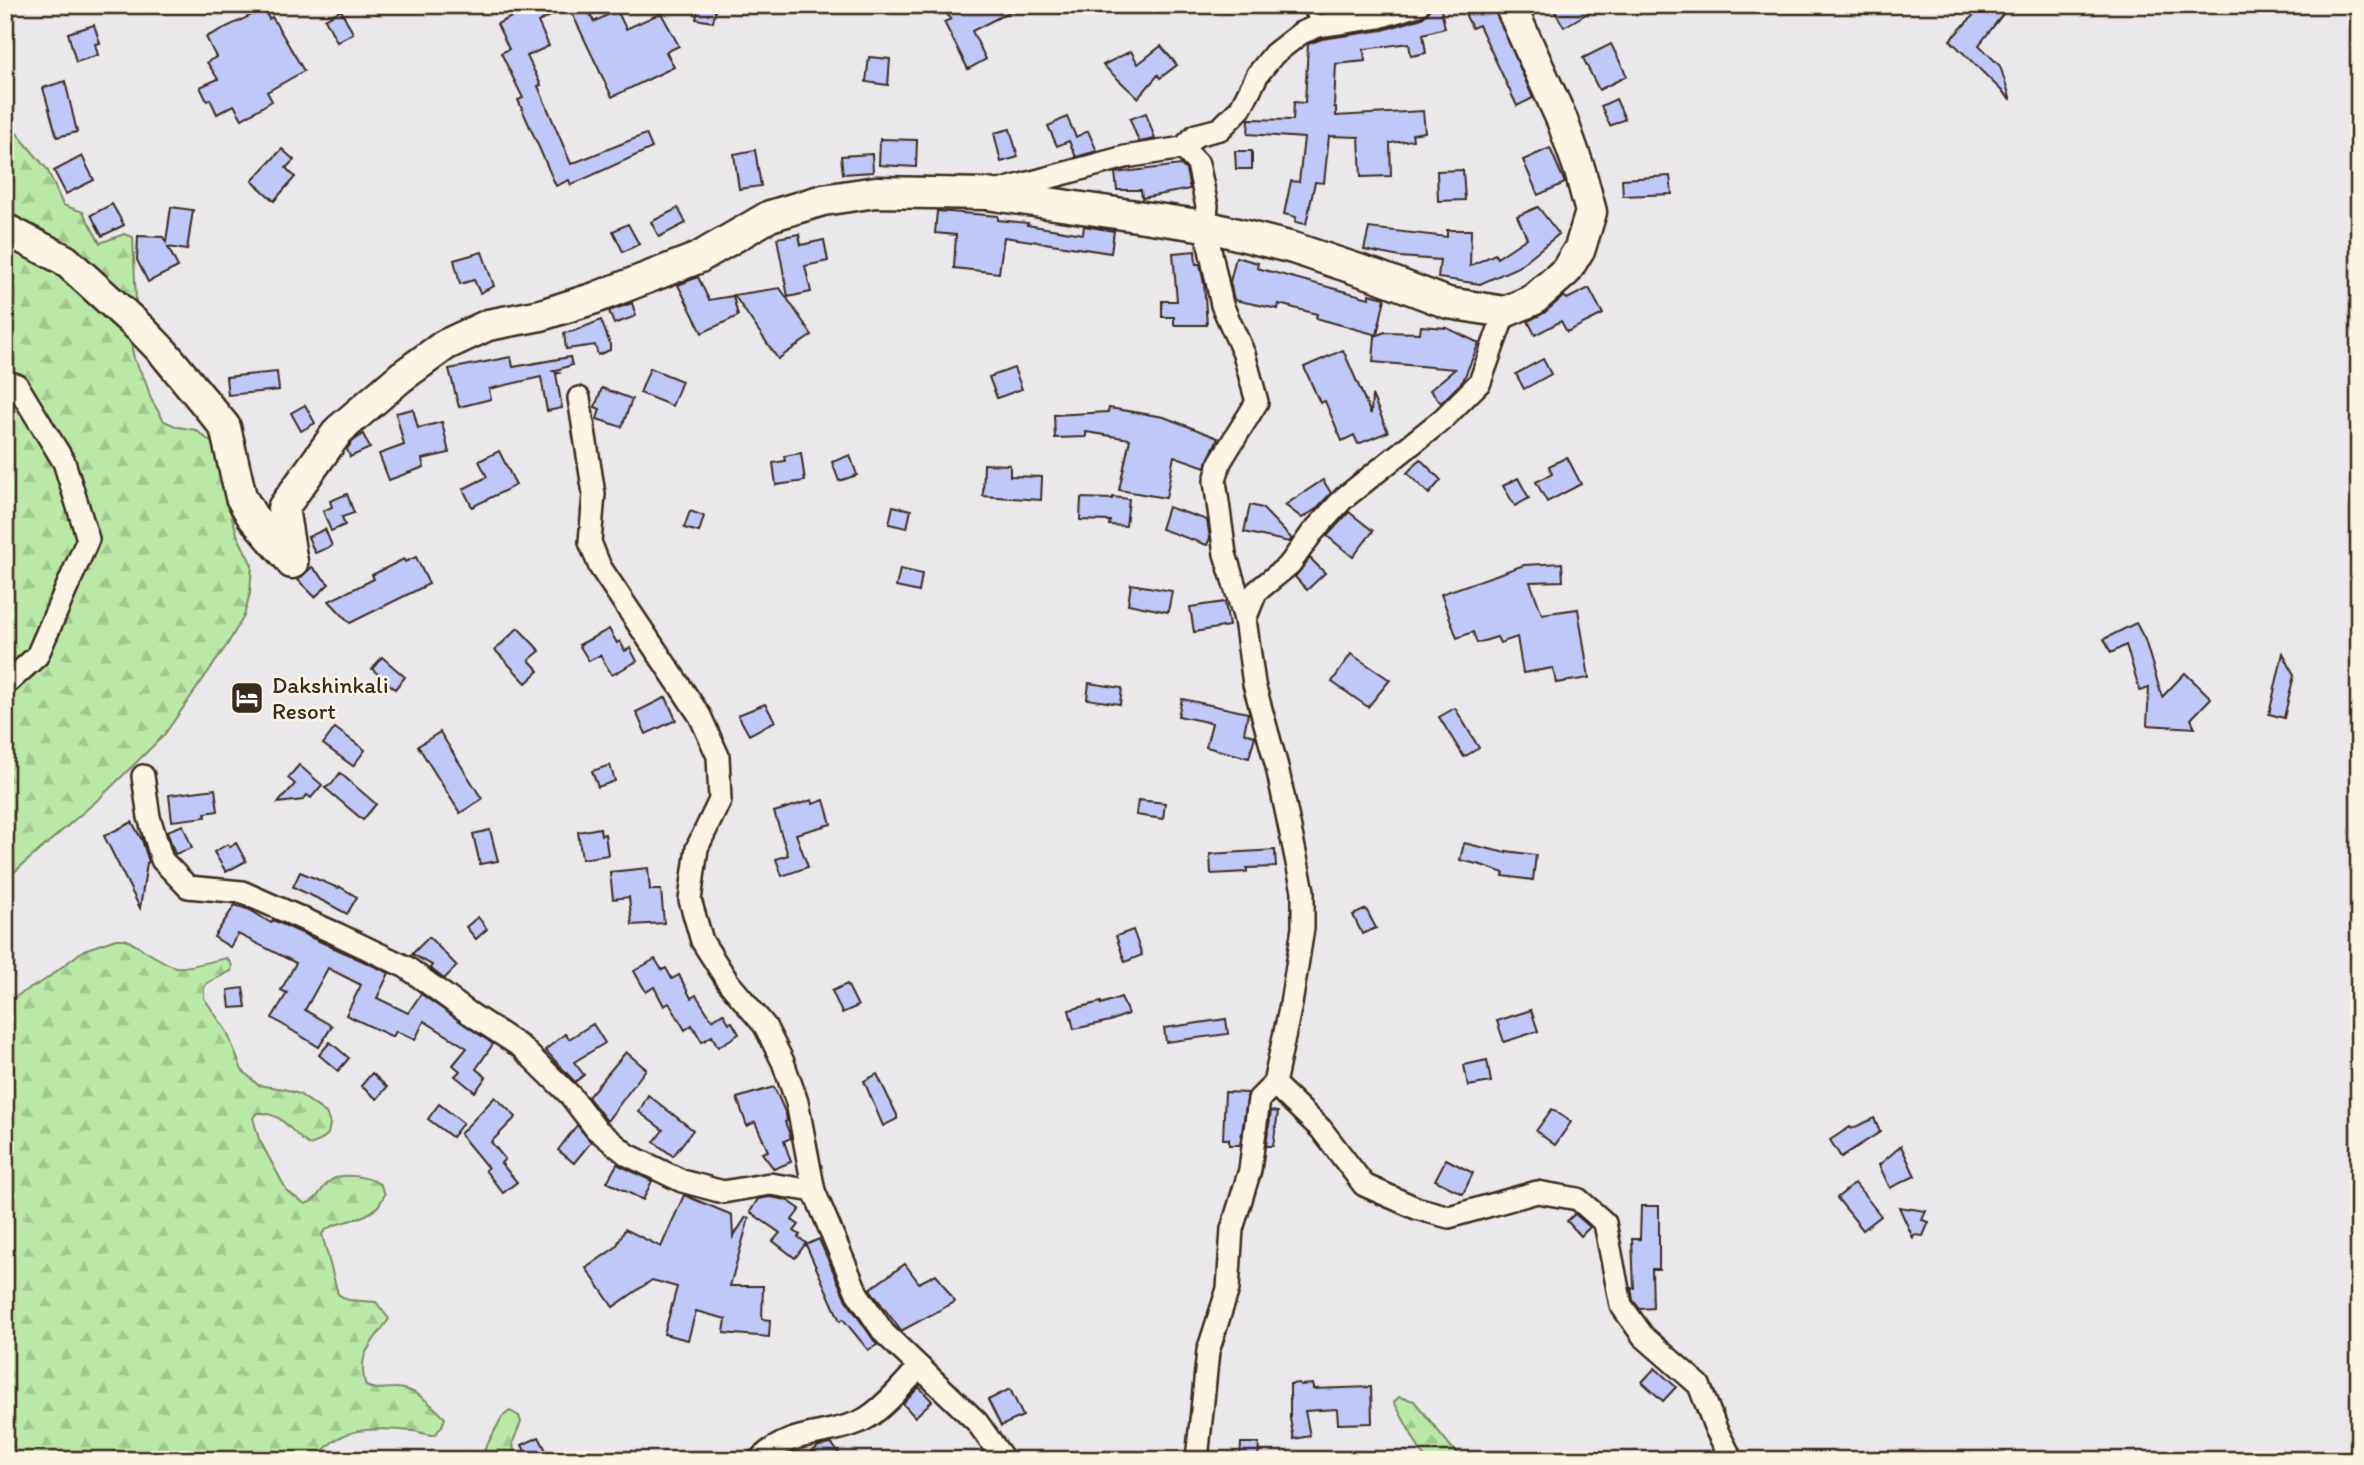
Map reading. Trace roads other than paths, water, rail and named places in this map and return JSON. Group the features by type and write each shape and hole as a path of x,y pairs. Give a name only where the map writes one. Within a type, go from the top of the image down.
{"main road":[{"path":"5,229 65,260 164,353 225,427 241,497 252,516 292,563 283,508 339,430 401,377 445,345 488,326 541,315 595,298 698,258 770,216 823,201 876,192 987,194 1205,226 1293,248 1448,303 1505,312 1533,300 1566,271 1580,248 1591,212 1562,120 1510,5"}],"street":[{"path":"987,194 1125,157 1183,148 1196,135 1220,129 1240,109 1258,74 1274,54 1301,33 1318,26 1379,17 1418,5"},
{"path":"1183,148 1198,164 1207,206 1205,226 1222,304 1244,354 1257,402 1220,462 1215,481 1225,554 1245,619 1254,684 1277,768 1303,891 1303,928 1291,1004 1273,1084 1258,1099 1250,1170 1232,1228 1228,1289 1208,1351 1197,1460"},
{"path":"1245,619 1256,592 1290,564 1312,533 1344,498 1443,419 1480,382 1505,312"},
{"path":"5,380 17,385 64,461 88,539 37,656 5,685"},
{"path":"579,398 594,494 590,542 600,567 700,716 718,755 720,800 697,848 690,900 702,941 728,982 765,1026 783,1062 797,1102 814,1191 857,1293 884,1333 977,1422 1004,1460"},
{"path":"143,776 149,817 162,860 188,887 242,892 337,933 406,967 521,1047 570,1095 596,1129 628,1155 682,1181 723,1192 770,1184 814,1191"},
{"path":"1273,1084 1321,1129 1364,1185 1416,1208 1449,1217 1537,1192 1578,1199 1605,1223 1621,1306 1643,1336 1699,1385 1716,1429 1732,1460"},
{"path":"759,1460 765,1453 791,1439 861,1422 891,1398 919,1367"}],"lane":[{"path":"1308,5 1318,26"}],"place":[{"name":"Dakshinkali Resort","path":"247,698"}]}
